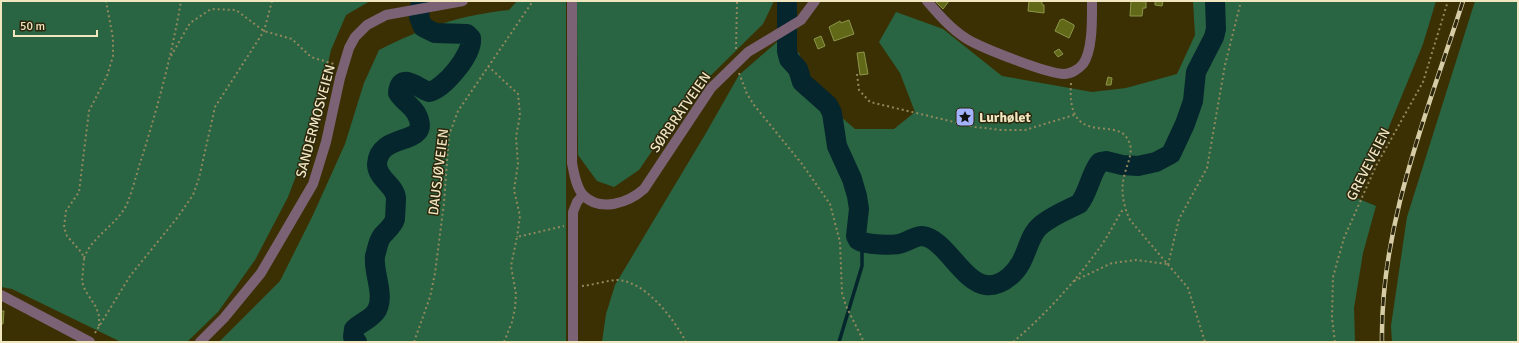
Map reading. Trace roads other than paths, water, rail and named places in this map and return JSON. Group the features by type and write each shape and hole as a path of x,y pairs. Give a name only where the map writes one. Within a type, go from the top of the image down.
{"street":[{"name":"SANDERMOSVEIEN","path":"200,342 224,318 261,273 313,184 325,148 333,106 349,48 355,37 367,25 386,15 463,1"},
{"path":"572,1 571,155 575,180 583,195 575,206 573,226 573,342"},
{"name":"SØRBRÅTVEIEN","path":"583,195 593,201 609,204 624,202 636,196 655,174 711,88 735,62 748,52 795,25 806,15 815,1"},
{"path":"927,1 950,27 966,38 1028,64 1063,74 1072,72 1078,68 1086,58 1091,36 1092,1"},
{"path":"1,295 90,342"}],"waterway":[{"path":"357,342 353,337 354,329 372,316 377,310 379,304 380,297 375,256 381,238 395,219 395,193 380,174 378,169 377,164 380,153 395,142 413,136 418,131 420,124 414,110 398,93 399,86 406,82 429,92 442,85 463,61 470,45 471,38 467,34 435,33 423,27 419,17 421,1"},
{"path":"787,1 787,51 789,59 798,69 802,82 828,105 832,113 837,146 852,179 857,196 859,209 856,236 858,240 867,243 887,245 902,243 922,236 938,244 969,276 977,282 986,285 1001,282 1009,277 1020,264 1035,231 1053,217 1079,204 1100,162 1106,161 1122,165 1138,166 1156,162 1171,154 1185,124 1193,101 1196,72 1214,37 1216,29 1215,1"},
{"path":"839,342 862,266 862,243"}],"railway":[{"path":"1382,342 1383,298 1389,254 1398,211 1421,126 1463,1"}],"place":[{"name":"Lurhølet","path":"965,117"}]}
